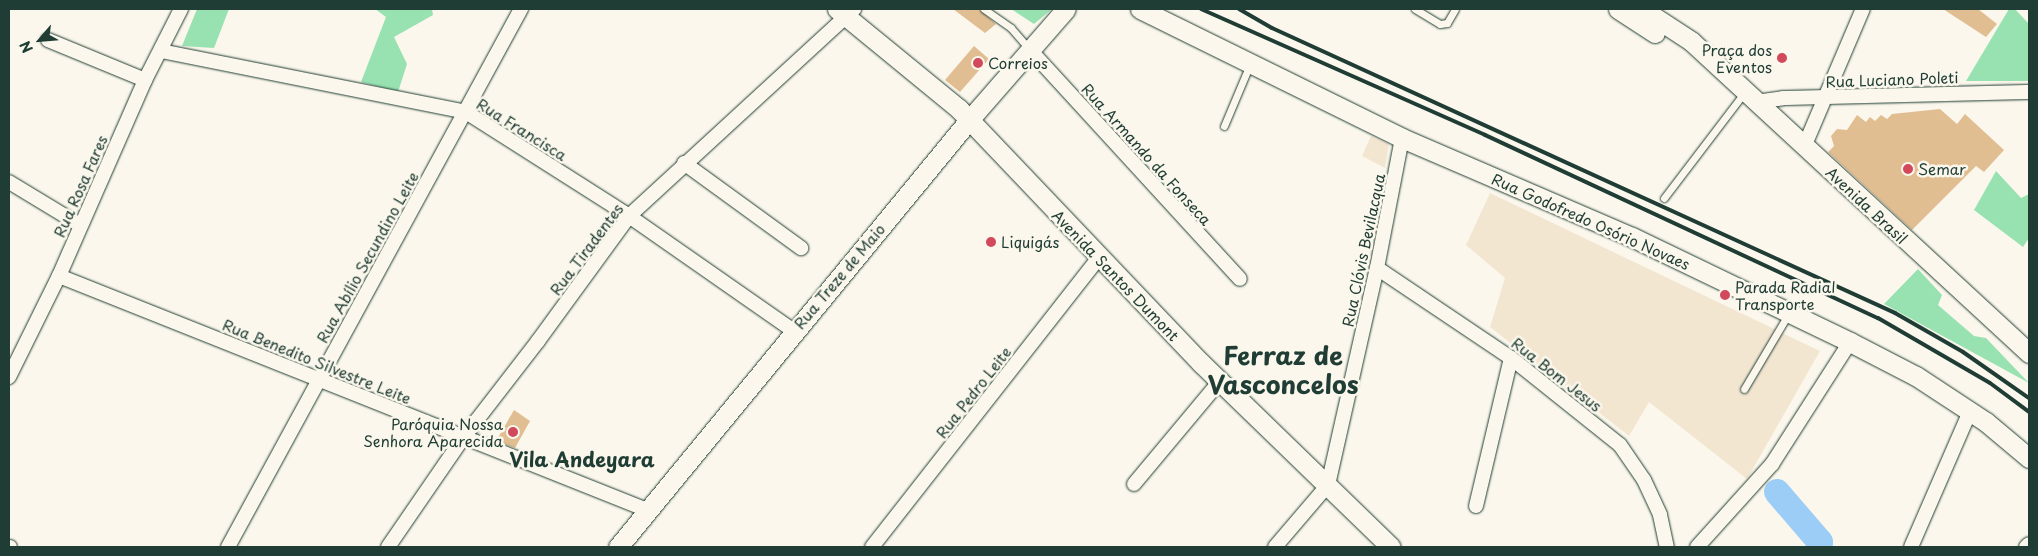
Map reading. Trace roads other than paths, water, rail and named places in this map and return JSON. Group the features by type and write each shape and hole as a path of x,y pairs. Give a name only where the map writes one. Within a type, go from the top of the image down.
{"main road":[{"name":"Rua Treze de Maio","path":"618,547 969,120 1066,9"},
{"name":"Rua Godofredo Osório Novaes","path":"1140,9 1402,138 1632,237 1850,342 1916,376 1970,412 2029,458"},
{"name":"Avenida Brasil","path":"1618,9 1672,44 1706,57"},
{"name":"Avenida Brasil","path":"1642,9 1691,42 2029,352"},
{"name":"Avenida Santos Dumont","path":"846,11 969,120 1099,258 1220,381 1390,547"}],"street":[{"name":"Rua Rosa Fares","path":"9,377 59,276 80,224 145,80 181,9"},
{"name":"Rua Abílio Secundino Leite","path":"228,547 521,9"},
{"path":"1804,147 1863,9"},
{"name":"Rua Tiradentes","path":"388,547 463,438 538,341 629,216 846,11"},
{"path":"48,40 145,80"},
{"name":"Rua Francisca","path":"161,51 466,112 629,216 794,331"},
{"name":"Rua Armando da Fonseca","path":"1031,51 1240,279"},
{"name":"Rua Luciano Poleti","path":"1750,98 1826,98 2029,92"},
{"name":"Rua Clóvis Bevilacqua","path":"1328,485 1377,268 1402,138"},
{"path":"684,163 801,248"},
{"path":"9,182 80,224"},
{"name":"Rua Pedro Leite","path":"872,547 1099,258"},
{"name":"Rua Bom Jesus","path":"1377,268 1511,358 1620,445 1644,480 1660,515 1667,547"},
{"name":"Rua Benedito Silvestre Leite","path":"59,276 647,510"},
{"path":"1697,547 1772,464 1850,342"},
{"path":"1476,506 1511,358"},
{"path":"1134,484 1220,381"},
{"path":"1911,547 1970,412"},
{"path":"1275,547 1328,485"},
{"path":"2026,547 2029,544"}],"lane":[{"path":"984,9 1011,28 1031,51"},
{"path":"1415,9 1440,24 1447,23 1455,9"},
{"path":"1224,126 1250,63"},
{"path":"1664,198 1750,98"},
{"path":"1744,389 1789,313"}],"waterway":[{"path":"1777,492 1820,542 1819,547"}],"railway":[{"path":"1201,9 1485,135 1878,318 1990,383 2029,412"},
{"path":"1239,9 1272,28 1895,313 1963,352 2029,398"}],"place":[{"name":"Praça dos Eventos","path":"1782,58"},
{"name":"Correios","path":"978,63"},
{"name":"Semar","path":"1908,169"},
{"name":"Liquigás","path":"991,242"},
{"name":"Parada Radial Transporte","path":"1725,295"},
{"name":"Paróquia Nossa Senhora Aparecida","path":"513,432"}],"district":[{"name":"Ferraz de Vasconcelos","path":"1283,370"},
{"name":"Vila Andeyara","path":"582,459"}]}
